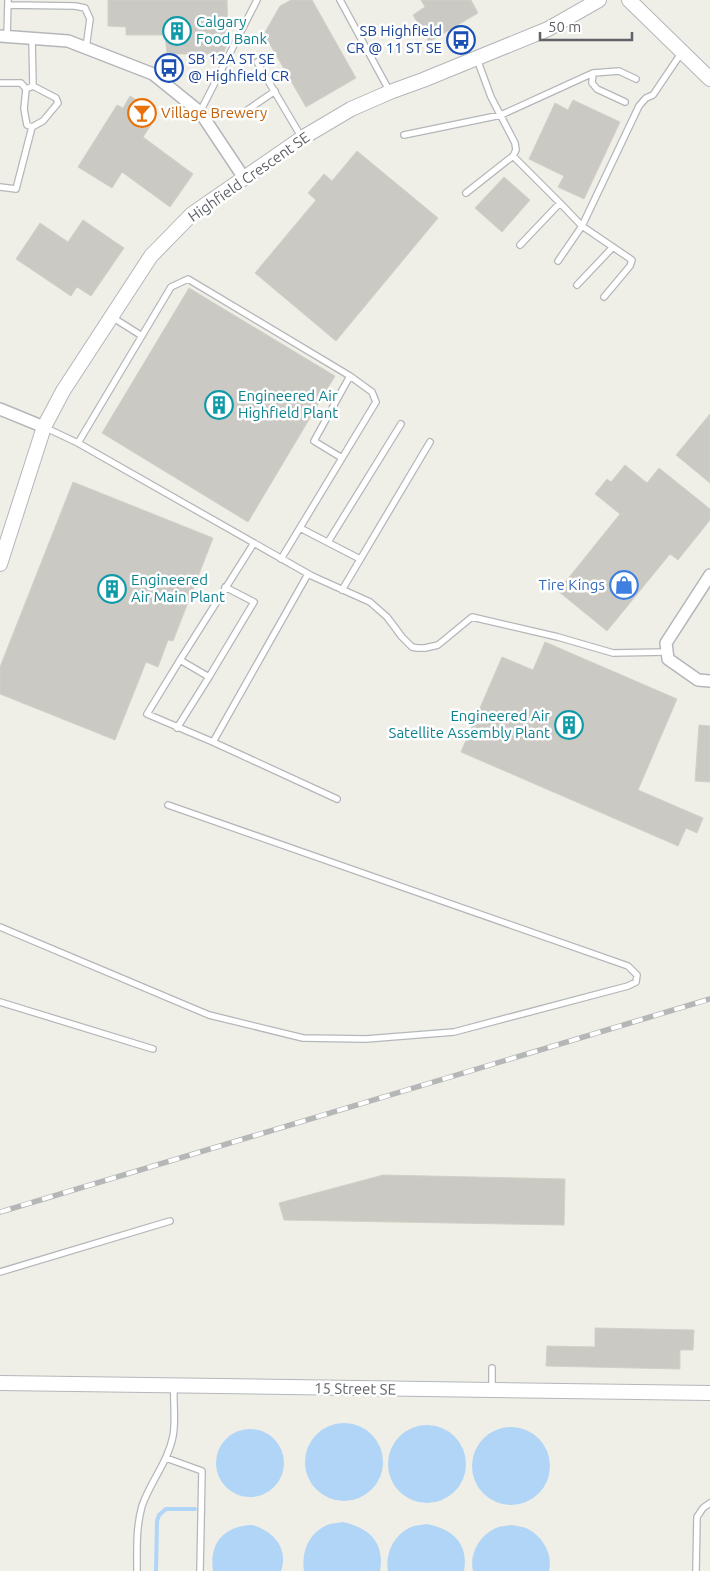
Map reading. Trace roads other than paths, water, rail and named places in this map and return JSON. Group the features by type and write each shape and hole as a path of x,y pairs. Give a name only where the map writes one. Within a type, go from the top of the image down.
{"street":[{"path":"629,0 710,79"},
{"name":"Highfield Crescent SE","path":"0,564 44,427 63,392 151,256 192,214 302,138 351,110 390,92 548,30 594,3"},
{"path":"3,37 68,42 153,74 200,112 244,178"},
{"path":"0,409 44,427"},
{"path":"710,575 666,643 668,659 698,680 710,681"},
{"name":"15 Street SE","path":"0,1383 710,1393"}],"lane":[{"path":"200,112 256,0"},
{"path":"340,0 390,92"},
{"path":"3,37 8,3 74,6 85,8 90,19 86,48"},
{"path":"32,39 33,86"},
{"path":"558,261 582,226 639,106 646,98 653,95 682,52"},
{"path":"466,193 513,156 516,150 515,143 491,97 477,59"},
{"path":"257,62 302,138"},
{"path":"404,135 501,115 592,73 620,71 636,79"},
{"path":"592,73 592,83 596,89 625,102"},
{"path":"0,83 20,83 26,90 24,109 28,124 32,127"},
{"path":"26,90 33,86"},
{"path":"0,187 16,189 32,127 43,121 58,103 56,98 33,86"},
{"path":"243,113 275,92"},
{"path":"513,156 582,226 632,260 630,266 604,297"},
{"path":"520,245 560,203"},
{"path":"577,285 612,247"},
{"path":"78,443 171,287 188,279 350,376 372,392 376,402 281,559"},
{"path":"111,317 142,336"},
{"path":"342,458 314,442 350,376"},
{"path":"328,542 401,424"},
{"path":"44,427 78,443 308,574 370,602 387,616 402,637 412,647 417,648 438,644 472,617 558,637 613,653 667,652"},
{"path":"342,590 430,442"},
{"path":"300,528 360,559"},
{"path":"254,543 147,714 337,799"},
{"path":"213,742 308,574"},
{"path":"178,728 254,602 225,587"},
{"path":"180,660 209,677"},
{"path":"0,927 209,1015 303,1038 366,1039 454,1032 628,986 636,982 637,975 628,966 168,805"},
{"path":"0,1002 153,1048"},
{"path":"0,1272 170,1221"},
{"path":"492,1368 492,1390"},
{"path":"137,1571 139,1522 143,1505 166,1458 173,1435 174,1386"},
{"path":"166,1458 202,1471 200,1571"},
{"path":"696,1571 697,1517 703,1508 710,1503"}],"water":[{"path":"344,1423 359,1426 372,1434 380,1447 383,1462 380,1477 372,1490 359,1498 344,1501 329,1498 316,1490 308,1477 305,1462 308,1447 316,1434 329,1426"},
{"path":"427,1425 442,1428 455,1436 463,1449 466,1464 463,1479 455,1492 442,1500 427,1503 412,1500 399,1492 391,1479 388,1464 391,1449 399,1436 412,1428"},
{"path":"511,1427 526,1430 539,1438 547,1451 550,1466 547,1481 539,1494 526,1502 511,1505 496,1502 483,1494 475,1481 472,1466 475,1451 483,1438 496,1430"},
{"path":"250,1429 263,1432 274,1439 281,1450 284,1463 281,1476 274,1487 263,1494 250,1497 237,1494 226,1487 219,1476 216,1463 219,1450 226,1439 237,1432"},
{"path":"343,1522 360,1528 373,1538 380,1552 380,1571 304,1571 305,1550 311,1538 327,1525"},
{"path":"427,1524 444,1530 457,1539 464,1553 464,1571 388,1571 389,1551 395,1540 411,1527"},
{"path":"252,1525 267,1531 281,1548 283,1563 281,1571 213,1571 213,1552 220,1538 234,1529"},
{"path":"512,1525 528,1529 542,1541 550,1558 549,1571 473,1571 474,1552 485,1535 496,1528"}],"waterway":[{"path":"156,1571 157,1521 159,1515 166,1509 195,1509"}],"railway":[{"path":"0,1212 710,999"}],"place":[{"name":"Calgary Food Bank","path":"177,31"},
{"name":"SB Highfield CR @ 11 ST SE","path":"461,40"},
{"name":"SB 12A ST SE @ Highfield CR","path":"169,68"},
{"name":"Village Brewery","path":"142,113"},
{"name":"Engineered Air Highfield Plant","path":"219,405"},
{"name":"Tire Kings","path":"624,585"},
{"name":"Engineered Air Main Plant","path":"112,589"},
{"name":"Engineered Air Satellite Assembly Plant","path":"569,725"}]}
